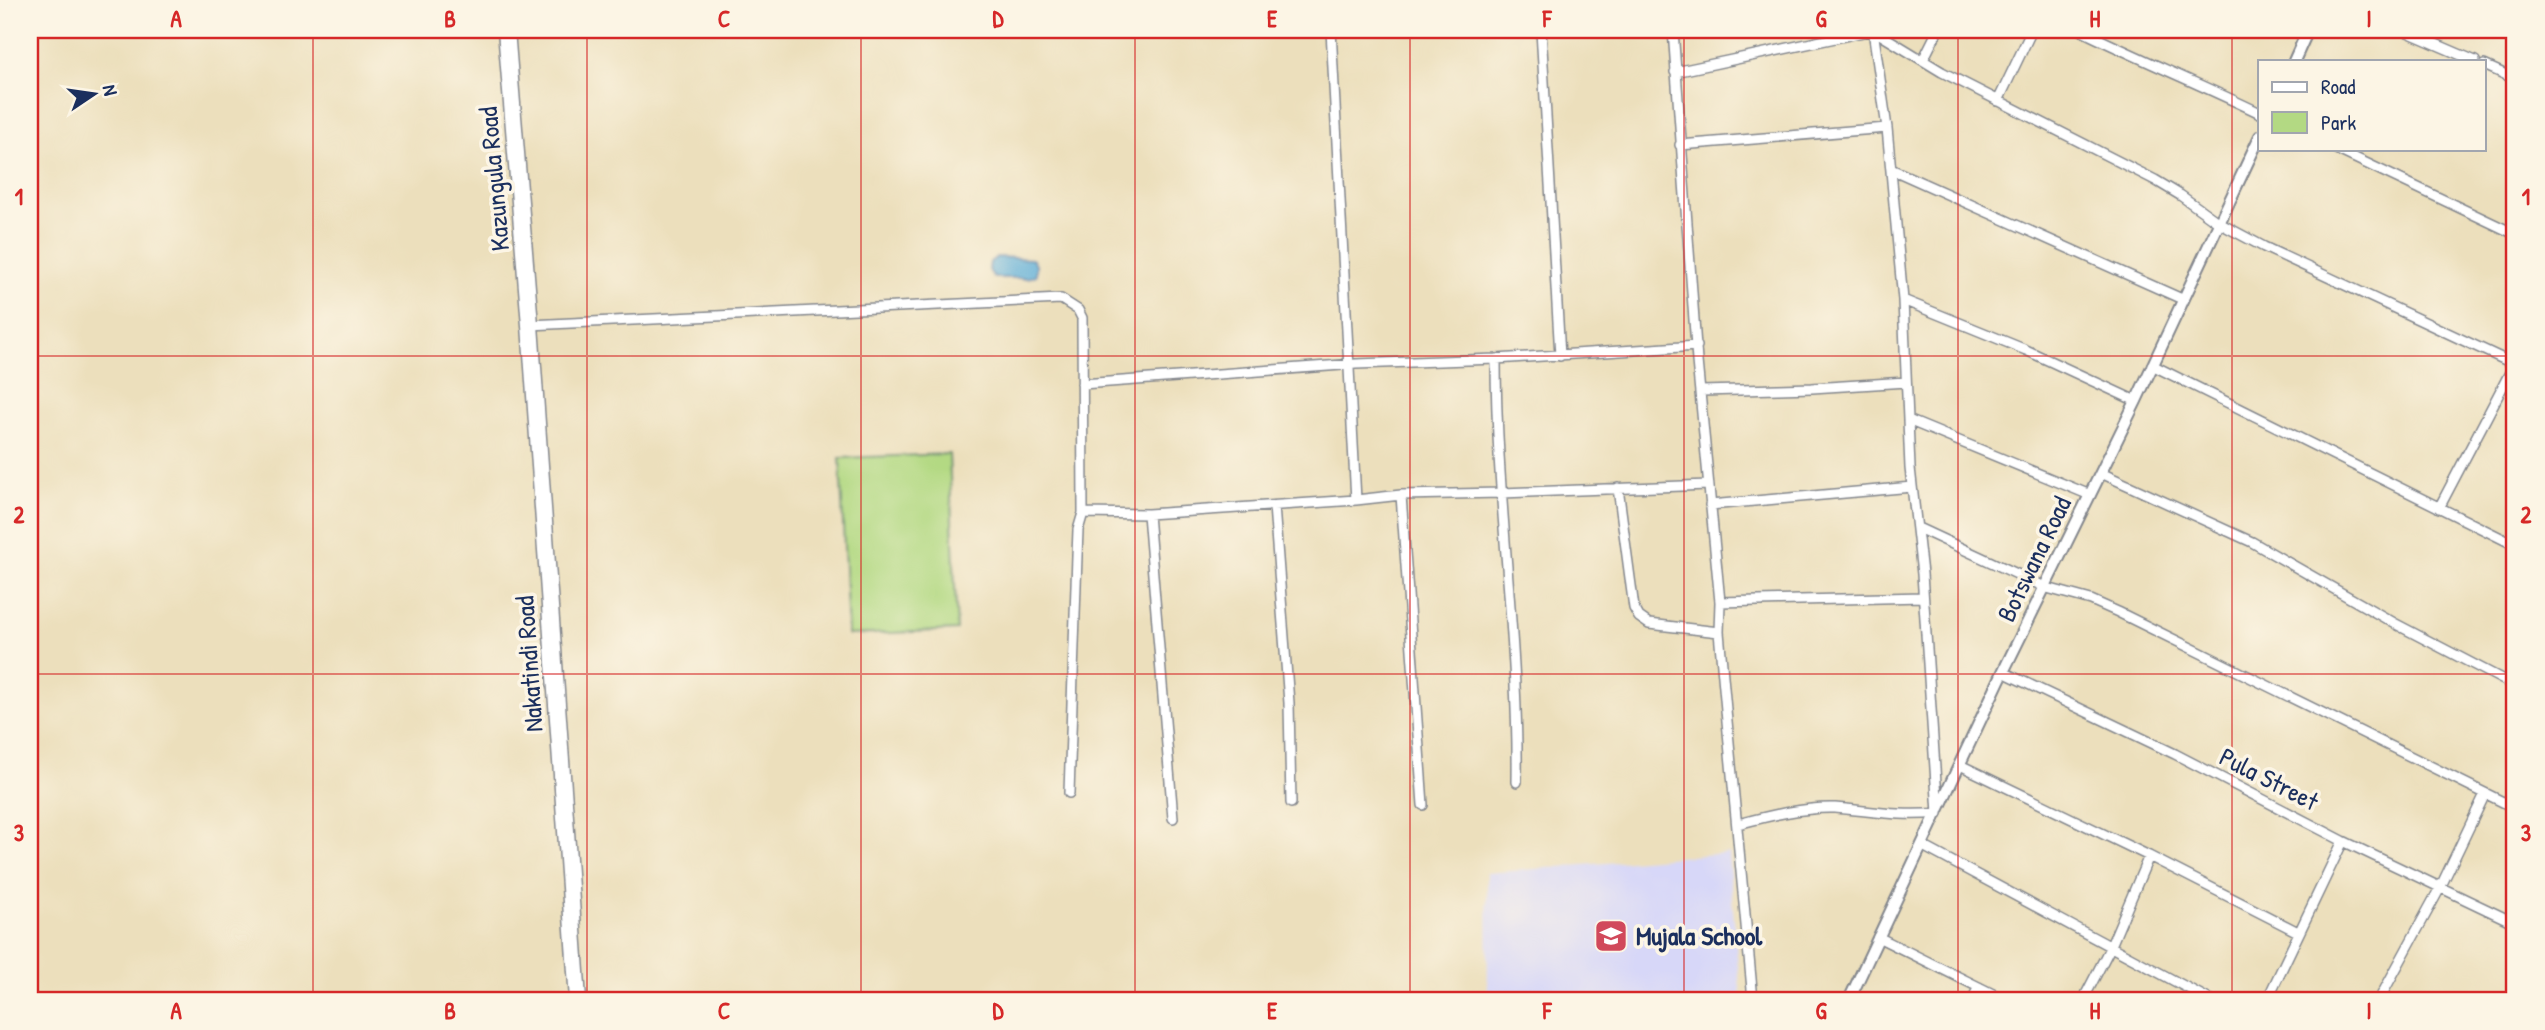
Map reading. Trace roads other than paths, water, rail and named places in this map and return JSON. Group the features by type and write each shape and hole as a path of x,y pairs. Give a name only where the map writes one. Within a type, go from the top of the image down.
{"highway":[{"name":"Kazungula Road","path":"506,30 530,325"},
{"name":"Nakatindi Road","path":"530,325 578,1000"}],"street":[{"path":"1331,30 1356,500"},
{"path":"1541,30 1560,356"},
{"path":"1673,30 1680,145 1720,602 1720,632 1753,1000"},
{"path":"1675,72 1873,30 1998,101 2155,180 2219,223 2264,247 2515,363 2439,509"},
{"path":"1738,824 1813,809 1833,808 1909,816 1938,813 1918,528 1912,487 1903,300 1887,128 1873,30"},
{"path":"1923,60 1938,30"},
{"path":"1998,101 2032,30"},
{"path":"2080,30 2140,60 2210,88 2258,112"},
{"path":"2294,60 2308,30"},
{"path":"2403,30 2473,60"},
{"path":"2486,66 2515,79"},
{"path":"1680,145 1887,128"},
{"name":"Botswana Road","path":"1849,1000 2258,140"},
{"path":"2338,150 2515,233"},
{"path":"1891,169 2182,299"},
{"path":"530,325 1061,299 1078,310 1082,318 1083,513 1078,530 1069,793"},
{"path":"1903,300 2025,350 2136,401"},
{"path":"1082,384 1347,365 1560,356 1698,346"},
{"path":"1496,359 1502,493 1518,722 1517,782"},
{"path":"2152,365 2515,545"},
{"path":"1701,391 1906,382"},
{"path":"1908,420 2090,495"},
{"path":"2101,472 2252,542 2394,623 2515,686"},
{"path":"1083,513 1148,514 1401,495 1708,485"},
{"path":"1710,505 1912,487"},
{"path":"1618,488 1634,608 1639,617 1649,624 1720,632"},
{"path":"1401,495 1423,805"},
{"path":"1274,506 1289,703 1291,803"},
{"path":"1148,514 1174,818"},
{"path":"1918,528 2047,588 2109,608 2515,808"},
{"path":"1720,602 1923,597"},
{"name":"Pula Street","path":"2003,673 2175,754 2343,841 2515,923"},
{"path":"1960,765 2149,856 2298,932"},
{"path":"2379,1000 2441,886 2485,794"},
{"path":"2267,1000 2343,841"},
{"path":"1923,846 2210,1000"},
{"path":"2083,1000 2110,948 2149,856"},
{"path":"1878,937 2005,1000"},
{"path":"1972,1000 1979,987"}],"water":[{"path":"997,257 1032,259 1036,264 1036,275 1028,278 994,278 989,270 990,262"}],"place":[{"name":"Mujala School","path":"1611,936"}]}
